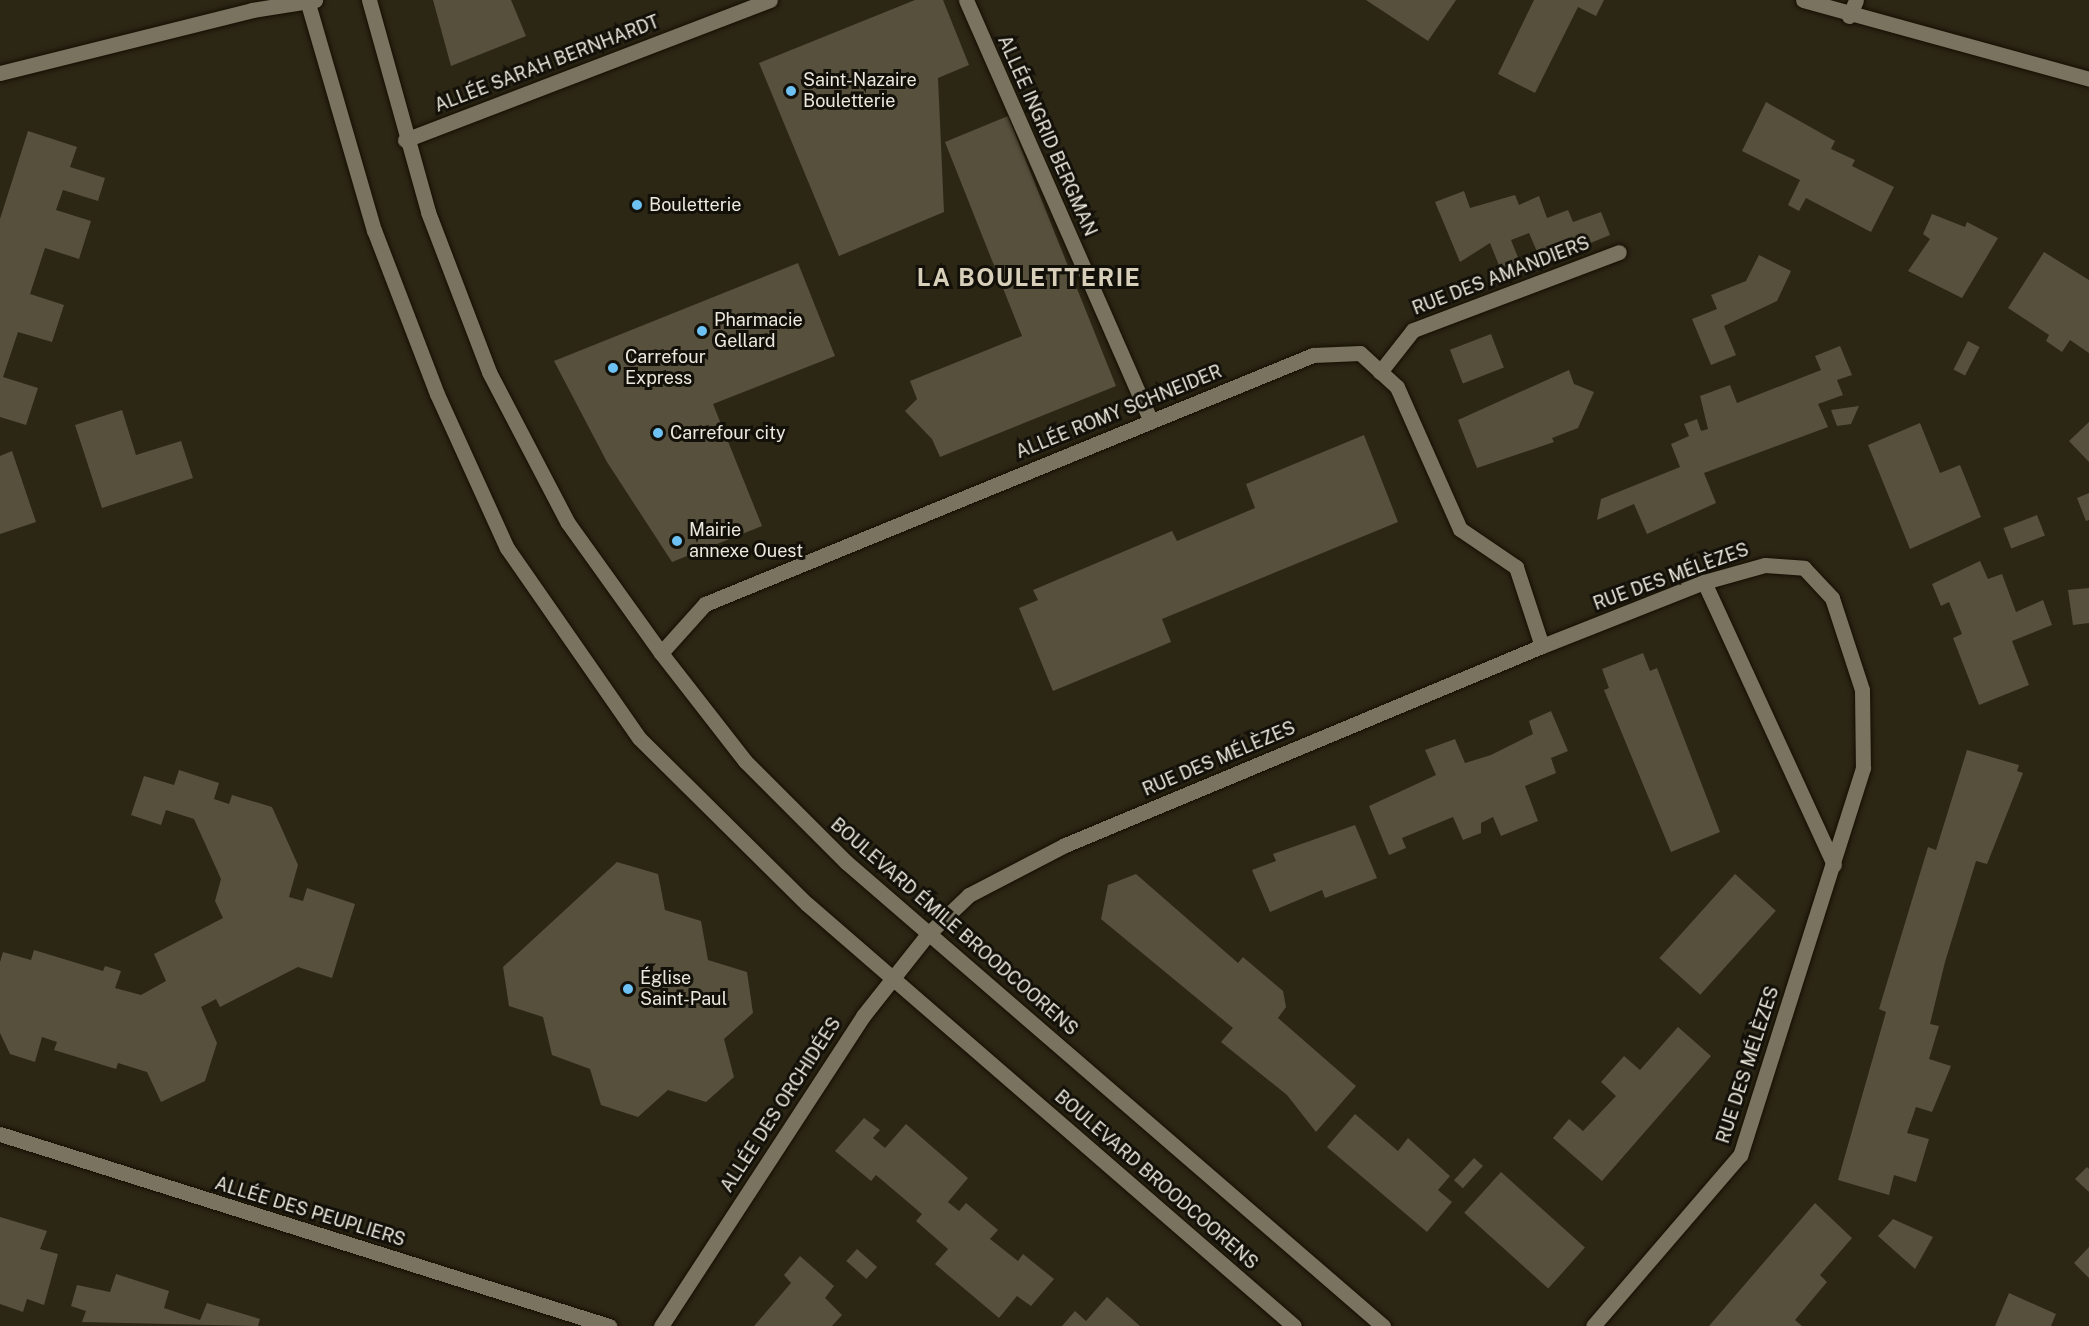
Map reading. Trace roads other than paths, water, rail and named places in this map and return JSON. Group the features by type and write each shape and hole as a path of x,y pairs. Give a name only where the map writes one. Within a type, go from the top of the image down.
{"street":[{"name":"BOULEVARD ÉMILE BROODCOORENS","path":"369,0 405,140 489,372 568,523 661,653 745,760 846,862 1383,1326"},
{"name":"ALLÉE SARAH BERNHARDT","path":"405,140 770,0"},
{"name":"ALLÉE INGRID BERGMAN","path":"966,0 1150,419"},
{"path":"1803,0 1849,16 2089,79"},
{"path":"1849,16 1856,0"},
{"path":"0,73 252,10 310,1 374,230 437,394 507,548 639,738 807,904 893,979"},
{"name":"RUE DES AMANDIERS","path":"1380,372 1413,330 1619,252"},
{"name":"ALLÉE ROMY SCHNEIDER","path":"661,653 705,604 1150,419 1314,355 1360,353 1397,387 1460,529 1516,567 1542,646"},
{"name":"RUE DES MÉLÈZES","path":"947,915 969,895 1065,845 1542,646 1704,582 1765,565 1804,568 1832,598 1862,690 1863,768 1740,1155 1593,1326"},
{"path":"1704,582 1834,864"},
{"name":"ALLÉE DES ORCHIDÉES","path":"661,1326 893,979 928,934 947,915"},
{"name":"BOULEVARD BROODCOORENS","path":"893,979 1294,1326"},
{"name":"ALLÉE DES PEUPLIERS","path":"0,1134 609,1326"}],"place":[{"name":"Saint-Nazaire Bouletterie","path":"791,91"},
{"name":"Bouletterie","path":"637,205"},
{"name":"Pharmacie Gellard","path":"702,331"},
{"name":"Carrefour Express","path":"613,368"},
{"name":"Carrefour city","path":"658,433"},
{"name":"Mairie annexe Ouest","path":"677,541"},
{"name":"Église Saint-Paul","path":"628,989"}],"district":[{"name":"LA BOULETTERIE","path":"1029,278"}]}
